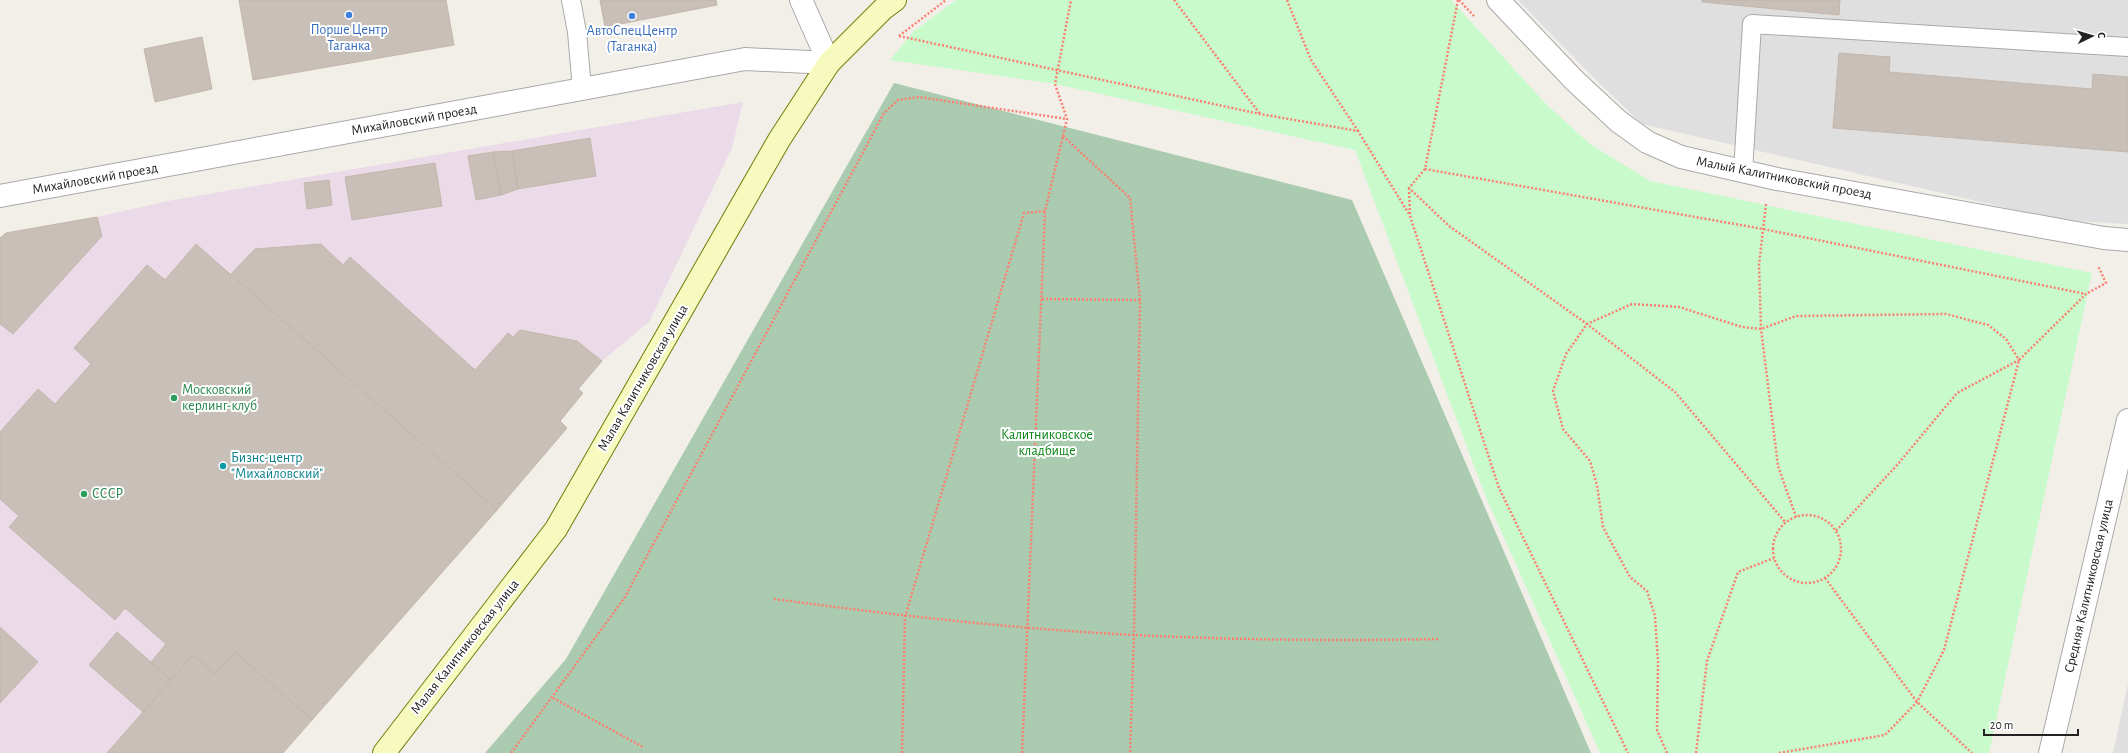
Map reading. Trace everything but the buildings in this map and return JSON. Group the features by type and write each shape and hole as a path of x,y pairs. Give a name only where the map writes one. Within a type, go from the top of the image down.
{"street":[{"path":"801,0 829,63"},
{"name":"Малая Калитниковская улица","path":"384,753 556,529 779,140 829,63 884,8 895,0"},
{"name":"Малый Калитниковский проезд","path":"1498,0 1574,80 1618,121 1647,142 1681,157 1777,179 2104,238 2128,240"},
{"name":"Михайловский проезд","path":"0,196 745,59 829,63"},
{"name":"Средняя Калитниковская улица","path":"2050,753 2128,420"}],"lane":[{"path":"571,0 577,32 582,89"},
{"path":"1743,172 1752,24 2128,46"}],"path":[{"path":"946,0 900,36 1260,114 1358,132"},
{"path":"1022,753 1046,211 1067,120 1055,84 1060,70 1071,0"},
{"path":"1174,0 1260,114"},
{"path":"1287,0 1311,60 1410,216 1499,488 1628,753"},
{"path":"1410,216 1409,188 1425,169 1458,0"},
{"path":"511,753 626,597 884,114 898,100 919,97 1067,120"},
{"path":"1063,136 1130,198 1140,300 1134,635 1130,753"},
{"path":"1425,169 1763,229 2086,294"},
{"path":"1777,179 1767,197 1759,265 1761,329 1778,466 1796,517"},
{"path":"1409,188 1449,226 1586,324 1675,392 1786,523"},
{"path":"902,753 906,617 1024,213 1046,211"},
{"path":"1836,532 1898,464 1957,393 2019,360 2086,294 2106,283"},
{"path":"1042,299 1140,300"},
{"path":"1667,753 1657,730 1658,662 1655,616 1647,590 1630,577 1603,527 1597,485 1590,462 1563,429 1553,391 1566,354 1586,324 1632,304 1679,307 1742,327 1761,329 1796,316 1946,314 1988,325 2006,339 2019,360 1944,650 1917,702 1885,735 1780,753"},
{"path":"1807,516 1818,518 1828,523 1836,532 1840,544 1840,557 1835,569 1825,578 1815,582 1805,583 1794,581 1785,576 1778,568 1774,558 1774,539 1786,523 1796,517 1807,516"},
{"path":"1696,753 1707,661 1738,572 1774,558"},
{"path":"1825,578 1917,702 1972,753"},
{"path":"774,599 906,617 1134,635 1312,641 1440,639"},
{"path":"553,698 643,747"}],"shaded area":[{"path":"1518,0 2128,0 2128,224 2059,220 1642,124 1593,77"},
{"path":"743,102 732,148 649,322 602,361 579,389 583,393 560,421 567,428 283,753 0,753 0,238 6,233 97,217 168,201"},
{"path":"2128,684 2128,753 2113,753"}],"green space":[{"path":"956,0 1451,0 1546,104 1590,144 1650,181 2092,273 1989,753 1600,753 1485,495 1355,150 1055,84 890,60 914,31"},
{"name":"Калитниковское кладбище","path":"894,83 1352,200 1591,753 485,753 566,659"}],"place":[{"name":"Порше Центр Таганка","path":"349,15"},
{"name":"АвтоСпецЦентр (Таганка)","path":"632,16"},
{"name":"Московский керлинг-клуб","path":"174,398"},
{"name":"Бизнс-центр \"Михайловский\"","path":"223,466"},
{"name":"СССР","path":"84,494"}]}
